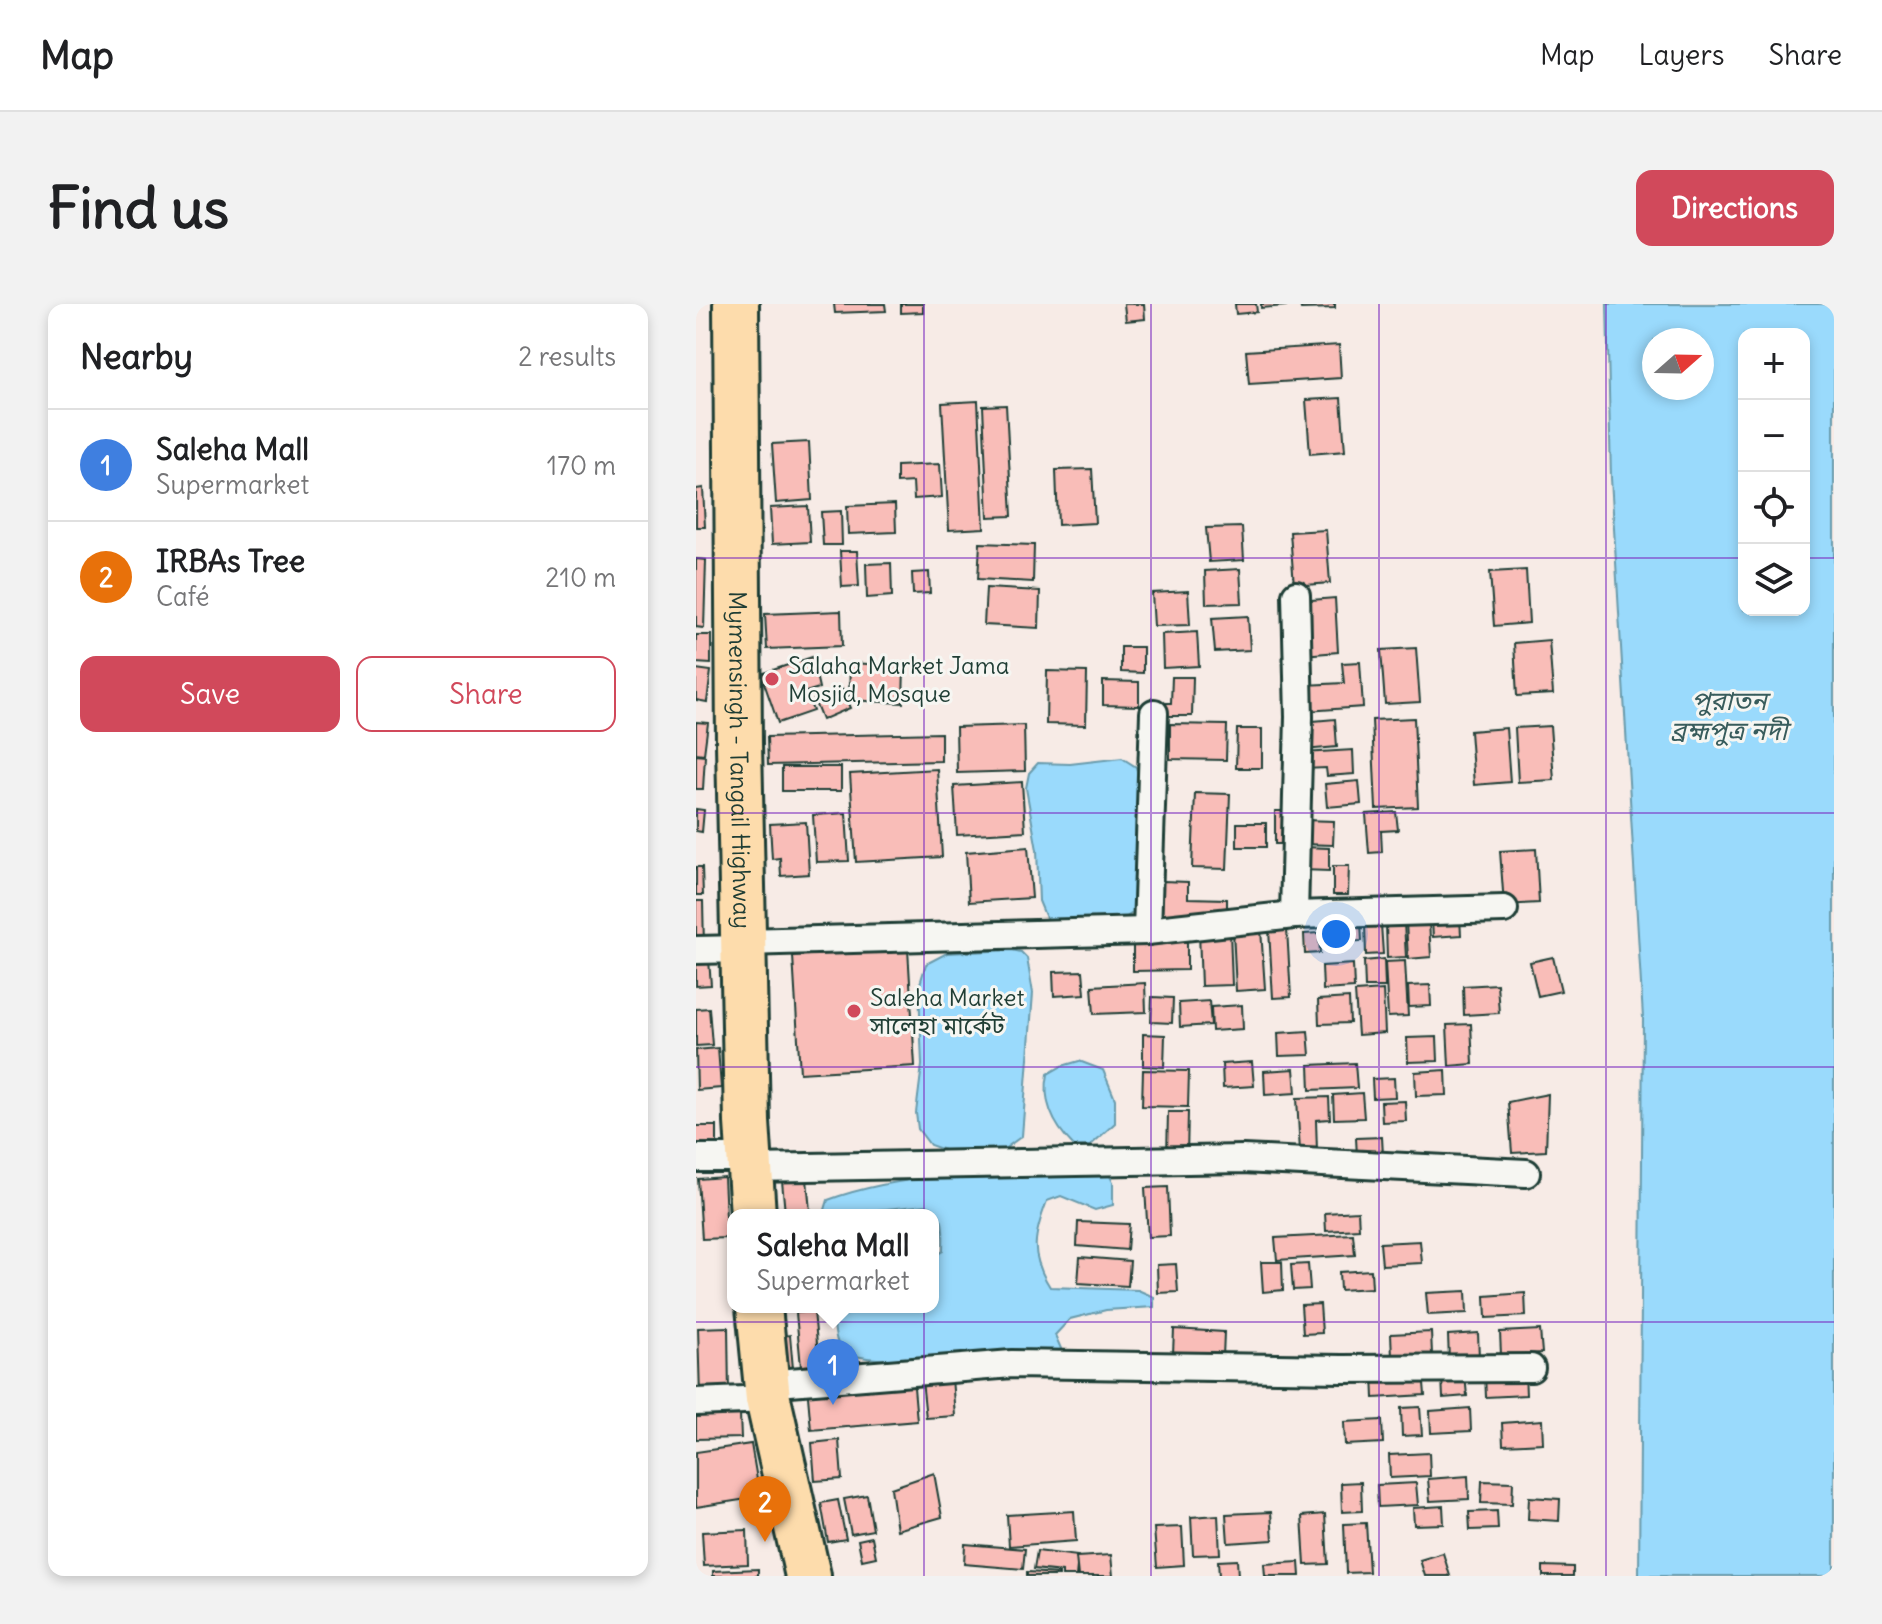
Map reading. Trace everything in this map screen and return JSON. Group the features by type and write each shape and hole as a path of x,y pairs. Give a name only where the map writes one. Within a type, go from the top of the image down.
{"highway":[{"name":"Mymensingh - Tangail Highway","path":"736,304 739,744 753,1209"},
{"path":"760,1313 766,1391 808,1576"}],"street":[{"path":"1294,915 1299,717 1296,595"},
{"path":"1147,931 1154,713"},
{"path":"696,950 744,945 1147,931 1294,915 1504,909"},
{"path":"696,1158 750,1163 1243,1159 1526,1173"},
{"path":"696,1402 766,1391 1012,1364 1342,1369 1531,1368"}],"water":[{"name":"পুরাতন ব্রহ্মপুত্র নদী","path":"1607,304 1834,304 1834,1576 1639,1576 1643,1018 1611,478"},
{"path":"1122,758 1136,767 1141,786 1138,909 1125,918 1054,921 1046,918 1039,901 1037,850 1026,788 1029,773 1038,763 1070,764"},
{"path":"1021,952 1027,958 1033,993 1022,1136 1000,1152 950,1152 930,1145 918,1129 916,1113 922,1065 919,987 926,964 947,953"},
{"path":"1079,1061 1103,1070 1115,1099 1115,1123 1090,1146 1074,1146 1055,1122 1048,1104 1048,1074"},
{"path":"1099,1172 1110,1176 1113,1205 1095,1210 1061,1196 1047,1201 1037,1234 1039,1264 1050,1287 1138,1290 1154,1297 1154,1307 1106,1310 1070,1319 1055,1335 1062,1351 1053,1354 919,1361 866,1358 841,1353 835,1335 838,1313 939,1313 939,1253 943,1251 943,1230 939,1209 926,1205 886,1209 825,1209 828,1200 894,1183 997,1173"}],"building":[{"path":"834,304 885,304 886,311 835,313"},
{"path":"901,304 923,304 923,312 901,313"},
{"path":"1124,304 1144,304 1145,319 1126,321"},
{"path":"1235,304 1256,304 1257,312 1236,314"},
{"path":"1261,304 1297,304 1297,305 1261,308"},
{"path":"1300,304 1335,304 1335,308 1301,309"},
{"path":"1339,345 1341,378 1249,384 1246,351"},
{"path":"1341,398 1345,451 1310,454 1306,400"},
{"path":"978,401 984,528 949,530 942,403"},
{"path":"1006,405 1012,516 988,517 983,406"},
{"path":"809,442 812,500 776,503 772,444"},
{"path":"940,464 942,497 914,499 913,482 897,483 897,466"},
{"path":"1092,469 1095,523 1058,525 1056,470"},
{"path":"703,488 705,527 696,527 696,489"},
{"path":"895,504 896,532 848,534 847,506"},
{"path":"808,506 810,542 772,544 770,508"},
{"path":"841,511 842,545 823,545 821,512"},
{"path":"1242,527 1244,560 1209,562 1206,528"},
{"path":"1326,530 1330,583 1294,586 1290,532"},
{"path":"980,543 1034,545 1033,582 978,579"},
{"path":"840,551 857,551 859,586 842,587"},
{"path":"696,559 706,560 704,628 696,627"},
{"path":"891,563 892,596 867,598 866,564"},
{"path":"1240,569 1242,603 1206,604 1205,571"},
{"path":"1526,570 1529,623 1494,626 1490,572"},
{"path":"929,572 930,593 913,594 912,573"},
{"path":"986,588 1040,591 1039,628 984,625"},
{"path":"1188,591 1190,625 1154,626 1152,593"},
{"path":"1335,598 1338,652 1303,655 1299,601"},
{"path":"841,611 842,646 767,649 765,614"},
{"path":"1248,616 1250,650 1215,652 1212,618"},
{"path":"1197,632 1199,666 1163,668 1162,634"},
{"path":"696,635 711,635 711,664 696,663"},
{"path":"1549,640 1553,694 1517,696 1514,643"},
{"path":"1121,647 1143,647 1143,673 1121,672"},
{"path":"1416,648 1420,702 1385,704 1381,650"},
{"path":"812,657 819,688 806,692 813,711 778,723 761,674"},
{"path":"1360,662 1363,707 1307,711 1305,685 1344,683 1342,663"},
{"path":"850,663 904,666 903,703 849,700"},
{"path":"696,669 711,671 707,702 696,700"},
{"path":"1047,671 1087,672 1086,725 1046,724"},
{"path":"1172,677 1193,677 1192,716 1160,716 1161,703 1171,703"},
{"path":"1103,681 1139,682 1139,706 1103,705"},
{"path":"842,689 850,708 822,720 814,700"},
{"path":"1414,718 1418,807 1376,809 1372,720"},
{"path":"1335,719 1337,747 1304,750 1302,722"},
{"path":"696,722 708,723 704,754 696,753"},
{"path":"1170,724 1227,725 1226,760 1170,759"},
{"path":"1024,725 1025,771 957,773 956,727"},
{"path":"1550,726 1554,780 1518,782 1515,728"},
{"path":"1506,728 1510,782 1474,785 1470,731"},
{"path":"1237,729 1262,729 1262,768 1236,768"},
{"path":"941,733 941,761 768,765 767,737"},
{"path":"1353,750 1354,774 1327,776 1326,768 1304,769 1303,753"},
{"path":"696,755 705,756 703,789 696,789"},
{"path":"782,767 841,767 841,791 782,791"},
{"path":"937,769 942,857 856,862 850,774"},
{"path":"1359,781 1361,804 1327,807 1325,784"},
{"path":"1022,782 1025,831 957,835 954,786"},
{"path":"1195,793 1230,794 1227,869 1192,868"},
{"path":"696,809 704,810 702,832 696,831"},
{"path":"1275,811 1292,811 1291,844 1275,844"},
{"path":"1396,812 1398,830 1381,831 1382,852 1369,853 1366,814"},
{"path":"846,813 849,861 816,862 813,815"},
{"path":"1303,820 1334,821 1333,845 1303,844"},
{"path":"806,822 809,874 781,876 780,858 772,859 770,824"},
{"path":"1237,823 1266,823 1266,847 1237,847"},
{"path":"1028,847 1032,898 969,902 966,852"},
{"path":"1303,847 1329,848 1329,871 1302,870"},
{"path":"1536,849 1539,903 1504,905 1500,851"},
{"path":"1333,866 1349,866 1348,895 1333,895"},
{"path":"696,867 702,867 703,895 696,895"},
{"path":"1163,881 1188,882 1188,898 1227,899 1227,920 1162,919"},
{"path":"696,901 703,901 704,947 696,947"},
{"path":"1460,918 1461,935 1433,937 1432,920"},
{"path":"1429,921 1431,957 1408,959 1406,922"},
{"path":"1361,922 1362,941 1330,942 1329,924"},
{"path":"1404,923 1406,957 1387,958 1386,924"},
{"path":"1381,924 1383,954 1366,955 1365,925"},
{"path":"1261,929 1265,989 1236,991 1233,930"},
{"path":"1287,929 1291,997 1273,998 1269,930"},
{"path":"1230,931 1232,985 1201,986 1199,932"},
{"path":"1319,933 1320,953 1305,954 1304,934"},
{"path":"1187,935 1187,970 1133,971 1133,936"},
{"name":"Saleha Market সালেহা মার্কেট","path":"908,949 915,1066 800,1073 793,956"},
{"path":"1553,957 1561,991 1538,996 1530,962"},
{"path":"1384,959 1385,987 1365,987 1364,961"},
{"path":"696,960 709,960 711,985 696,986"},
{"path":"1405,961 1408,1016 1388,1017 1385,962"},
{"path":"1353,964 1354,988 1323,990 1322,966"},
{"path":"1083,971 1085,994 1054,996 1053,972"},
{"path":"1145,983 1146,1012 1094,1014 1092,986"},
{"path":"1497,984 1499,1013 1464,1015 1463,986"},
{"path":"1430,985 1431,1006 1409,1007 1408,986"},
{"path":"1383,990 1385,1033 1358,1035 1355,992"},
{"path":"1152,997 1173,998 1172,1023 1151,1022"},
{"path":"1349,998 1350,1023 1319,1024 1318,1000"},
{"path":"1209,1001 1211,1025 1180,1027 1179,1003"},
{"path":"1242,1005 1243,1029 1212,1031 1211,1007"},
{"path":"709,1008 712,1045 696,1046 696,1009"},
{"path":"1471,1024 1473,1064 1449,1066 1447,1025"},
{"path":"1308,1031 1310,1055 1279,1056 1278,1033"},
{"path":"1143,1034 1165,1035 1164,1067 1143,1066"},
{"path":"1437,1037 1438,1061 1408,1062 1407,1038"},
{"path":"718,1048 721,1088 697,1090 696,1050"},
{"path":"1252,1062 1254,1086 1223,1088 1222,1064"},
{"path":"1355,1063 1357,1088 1310,1090 1309,1065"},
{"path":"1294,1069 1296,1093 1265,1095 1264,1071"},
{"path":"1143,1070 1189,1071 1188,1107 1142,1106"},
{"path":"1446,1070 1447,1095 1416,1096 1415,1072"},
{"path":"1394,1078 1395,1097 1373,1098 1372,1079"},
{"path":"1362,1093 1364,1118 1334,1119 1333,1095"},
{"path":"1548,1094 1546,1151 1512,1153 1508,1102"},
{"path":"1329,1097 1330,1119 1316,1120 1317,1151 1300,1152 1297,1098"},
{"path":"1405,1101 1406,1121 1382,1122 1381,1102"},
{"path":"1168,1112 1188,1112 1187,1156 1167,1156"},
{"path":"696,1126 717,1126 717,1146 696,1146"},
{"path":"1382,1137 1383,1155 1357,1156 1356,1138"},
{"path":"724,1177 727,1238 702,1239 698,1179"},
{"path":"807,1179 810,1209 785,1209 782,1181"},
{"path":"1168,1187 1170,1236 1148,1237 1145,1188"},
{"path":"1358,1211 1359,1229 1326,1231 1325,1213"},
{"path":"1078,1222 1129,1224 1127,1250 1077,1246"},
{"path":"1353,1234 1355,1255 1277,1260 1275,1238"},
{"path":"1420,1241 1422,1263 1382,1265 1380,1243"},
{"path":"1080,1257 1130,1261 1128,1286 1078,1283"},
{"path":"1261,1262 1282,1262 1283,1290 1263,1292"},
{"path":"1176,1264 1178,1292 1158,1293 1157,1265"},
{"path":"1308,1264 1310,1289 1293,1290 1291,1265"},
{"path":"1371,1270 1372,1288 1340,1290 1339,1272"},
{"path":"1466,1291 1467,1313 1428,1315 1426,1293"},
{"path":"1525,1293 1526,1316 1486,1318 1485,1296"},
{"path":"1320,1304 1322,1333 1303,1334 1301,1305"},
{"path":"796,1313 814,1313 819,1365 801,1367"},
{"path":"728,1327 729,1395 700,1396 698,1328"},
{"path":"1174,1329 1224,1332 1223,1357 1173,1354"},
{"path":"1540,1330 1542,1353 1501,1355 1500,1332"},
{"path":"1431,1332 1432,1354 1392,1357 1391,1334"},
{"path":"1478,1333 1479,1357 1449,1359 1448,1335"},
{"path":"790,1335 793,1369 785,1370 782,1336"},
{"path":"1423,1371 1425,1395 1374,1398 1373,1374"},
{"path":"1525,1372 1526,1395 1486,1397 1485,1374"},
{"path":"1465,1375 1467,1396 1443,1398 1442,1376"},
{"path":"913,1376 917,1421 811,1430 807,1385"},
{"path":"952,1378 955,1416 926,1418 922,1380"},
{"path":"1420,1407 1422,1435 1402,1436 1401,1408"},
{"path":"1470,1408 1471,1431 1431,1433 1430,1411"},
{"path":"740,1415 741,1438 696,1439 696,1416"},
{"path":"1382,1420 1383,1443 1345,1445 1344,1422"},
{"path":"1542,1420 1543,1443 1503,1445 1502,1423"},
{"path":"839,1440 842,1479 815,1481 812,1443"},
{"path":"751,1444 760,1497 696,1507 696,1452"},
{"path":"1429,1453 1430,1476 1390,1478 1389,1455"},
{"path":"934,1473 942,1517 897,1530 891,1488"},
{"path":"1468,1476 1469,1499 1430,1501 1428,1479"},
{"path":"1482,1481 1513,1482 1512,1504 1481,1503"},
{"path":"1361,1482 1362,1511 1342,1512 1341,1483"},
{"path":"1416,1483 1418,1505 1378,1507 1377,1485"},
{"path":"867,1495 873,1530 851,1534 844,1499"},
{"path":"1529,1497 1560,1499 1559,1521 1528,1519"},
{"path":"838,1500 846,1539 828,1542 821,1503"},
{"path":"1443,1506 1444,1524 1414,1525 1413,1508"},
{"path":"1074,1511 1076,1541 1009,1546 1007,1515"},
{"path":"1497,1511 1498,1529 1470,1530 1469,1512"},
{"path":"1271,1512 1273,1540 1228,1543 1226,1514"},
{"path":"1325,1514 1328,1564 1305,1565 1302,1516"},
{"path":"1218,1515 1220,1554 1193,1555 1191,1517"},
{"path":"1366,1523 1369,1572 1346,1573 1344,1524"},
{"path":"1182,1527 1184,1565 1157,1567 1154,1528"},
{"path":"747,1530 748,1564 704,1566 702,1532"},
{"path":"872,1537 876,1557 862,1560 858,1540"},
{"path":"965,1544 1025,1549 1023,1569 964,1564"},
{"path":"1037,1551 1078,1556 1076,1576 1034,1569"},
{"path":"1443,1553 1450,1576 1425,1576 1420,1560"},
{"path":"1111,1555 1113,1576 1078,1576 1076,1557"},
{"path":"1237,1560 1238,1576 1219,1576 1218,1561"},
{"path":"1299,1562 1300,1576 1265,1576 1264,1564"},
{"path":"1543,1566 1573,1567 1573,1576 1543,1576"},
{"path":"758,1569 758,1576 713,1576 713,1571"},
{"path":"1027,1572 1059,1574 1059,1576 1027,1576"}],"place":[{"name":"Salaha Market Jama Mosjid, Mosque","path":"772,679"},
{"name":"Saleha Market সালেহা মার্কেট","path":"854,1011"},
{"name":"Saleha Mall","path":"833,1405"},
{"name":"IRBAs Tree","path":"765,1542"}]}
